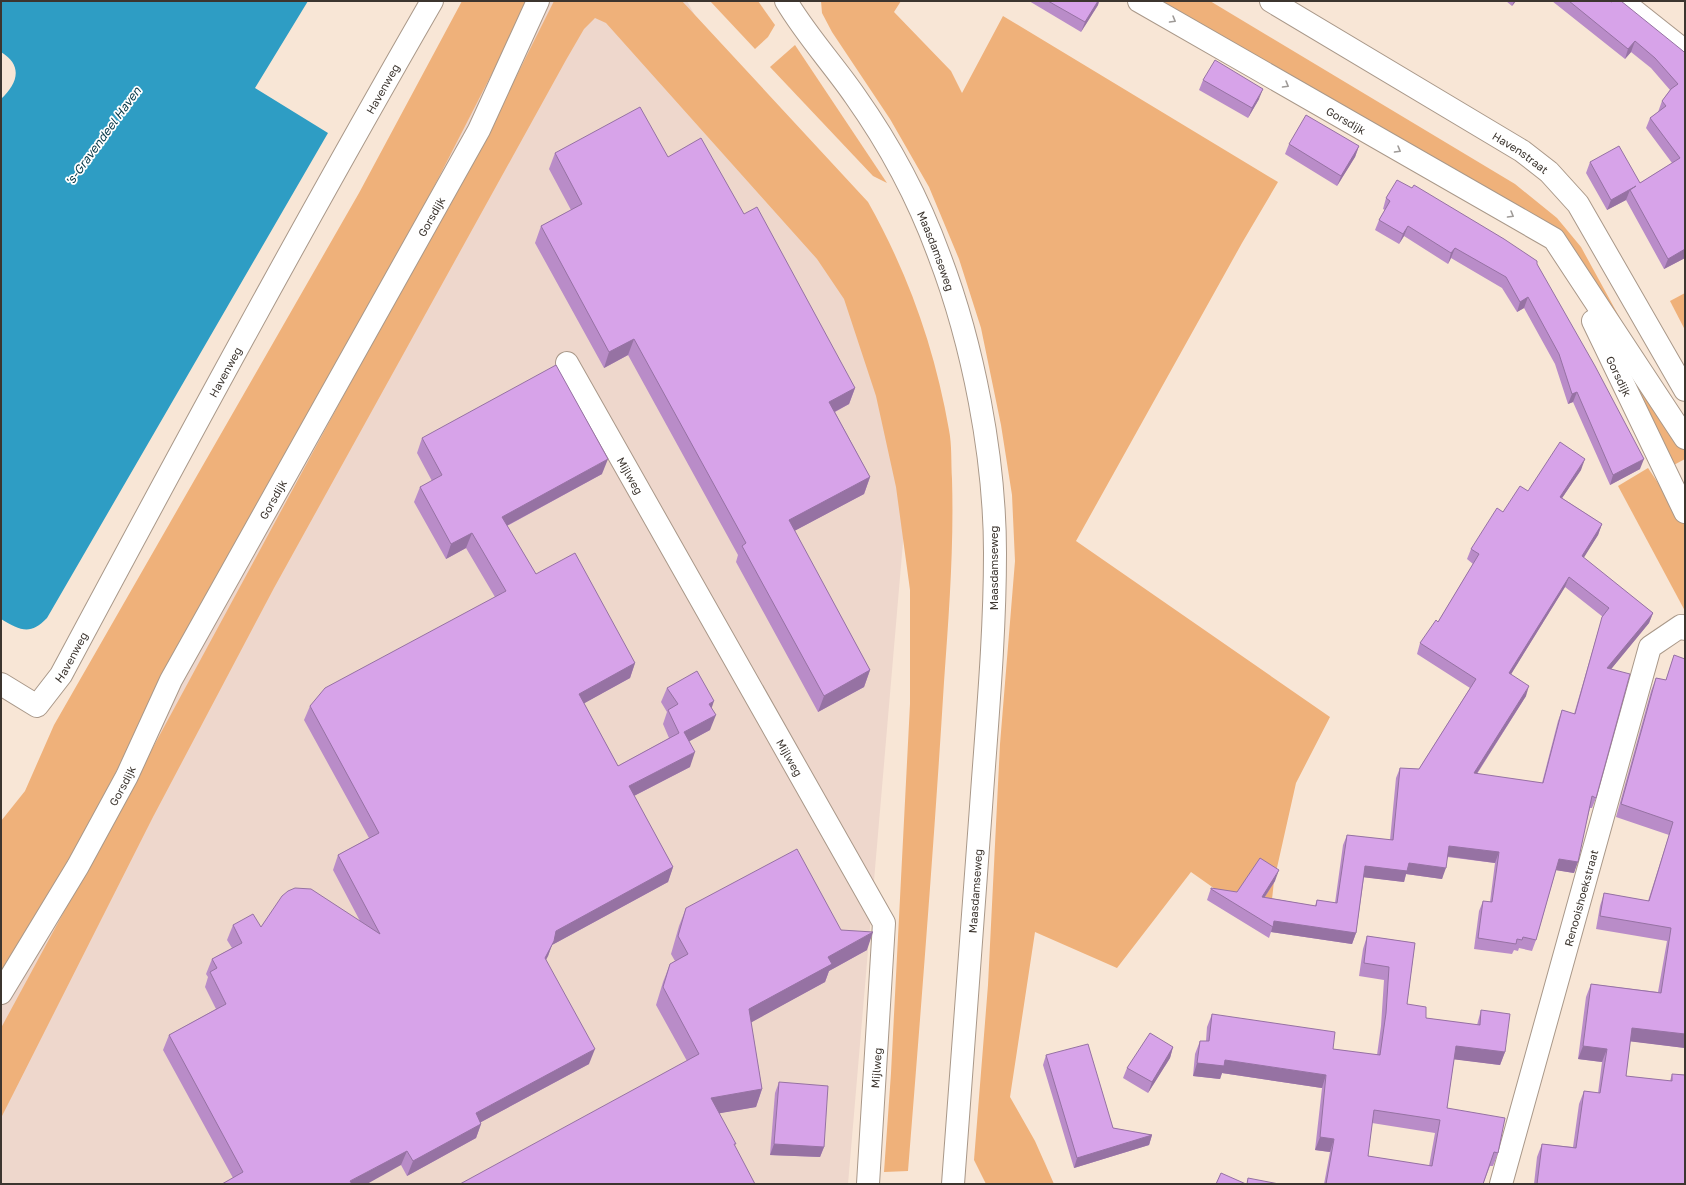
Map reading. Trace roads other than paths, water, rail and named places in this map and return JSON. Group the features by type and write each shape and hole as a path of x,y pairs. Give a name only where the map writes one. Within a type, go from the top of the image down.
{"street":[{"name":"Havenweg","path":"1,684 37,706 61,675 189,437 362,122 432,1"},
{"name":"Gorsdijk","path":"1,993 78,866 127,776 171,680 476,136 538,1"},
{"name":"Maasdamseweg","path":"786,1 857,98 888,150 927,226 939,254 963,329 986,443 991,481 995,550 992,650 953,1184"},
{"name":"Gorsdijk","path":"1139,1 1554,239 1685,438"},
{"name":"Havenstraat","path":"1271,1 1522,151 1549,172 1578,204 1685,390"},
{"path":"1622,1 1685,51"},
{"name":"Gorsdijk","path":"1554,239 1685,512"},
{"name":"Mijlweg","path":"567,363 884,923 868,1184"},
{"name":"Renooishoekstraat","path":"1501,1184 1650,648 1683,628"}],"water":[{"name":"'s-Gravendeel Haven","path":"1,1 308,1 255,88 328,133 47,618 41,624 30,629 19,628 1,619 1,99 11,87 16,75 13,63 1,52"}]}
